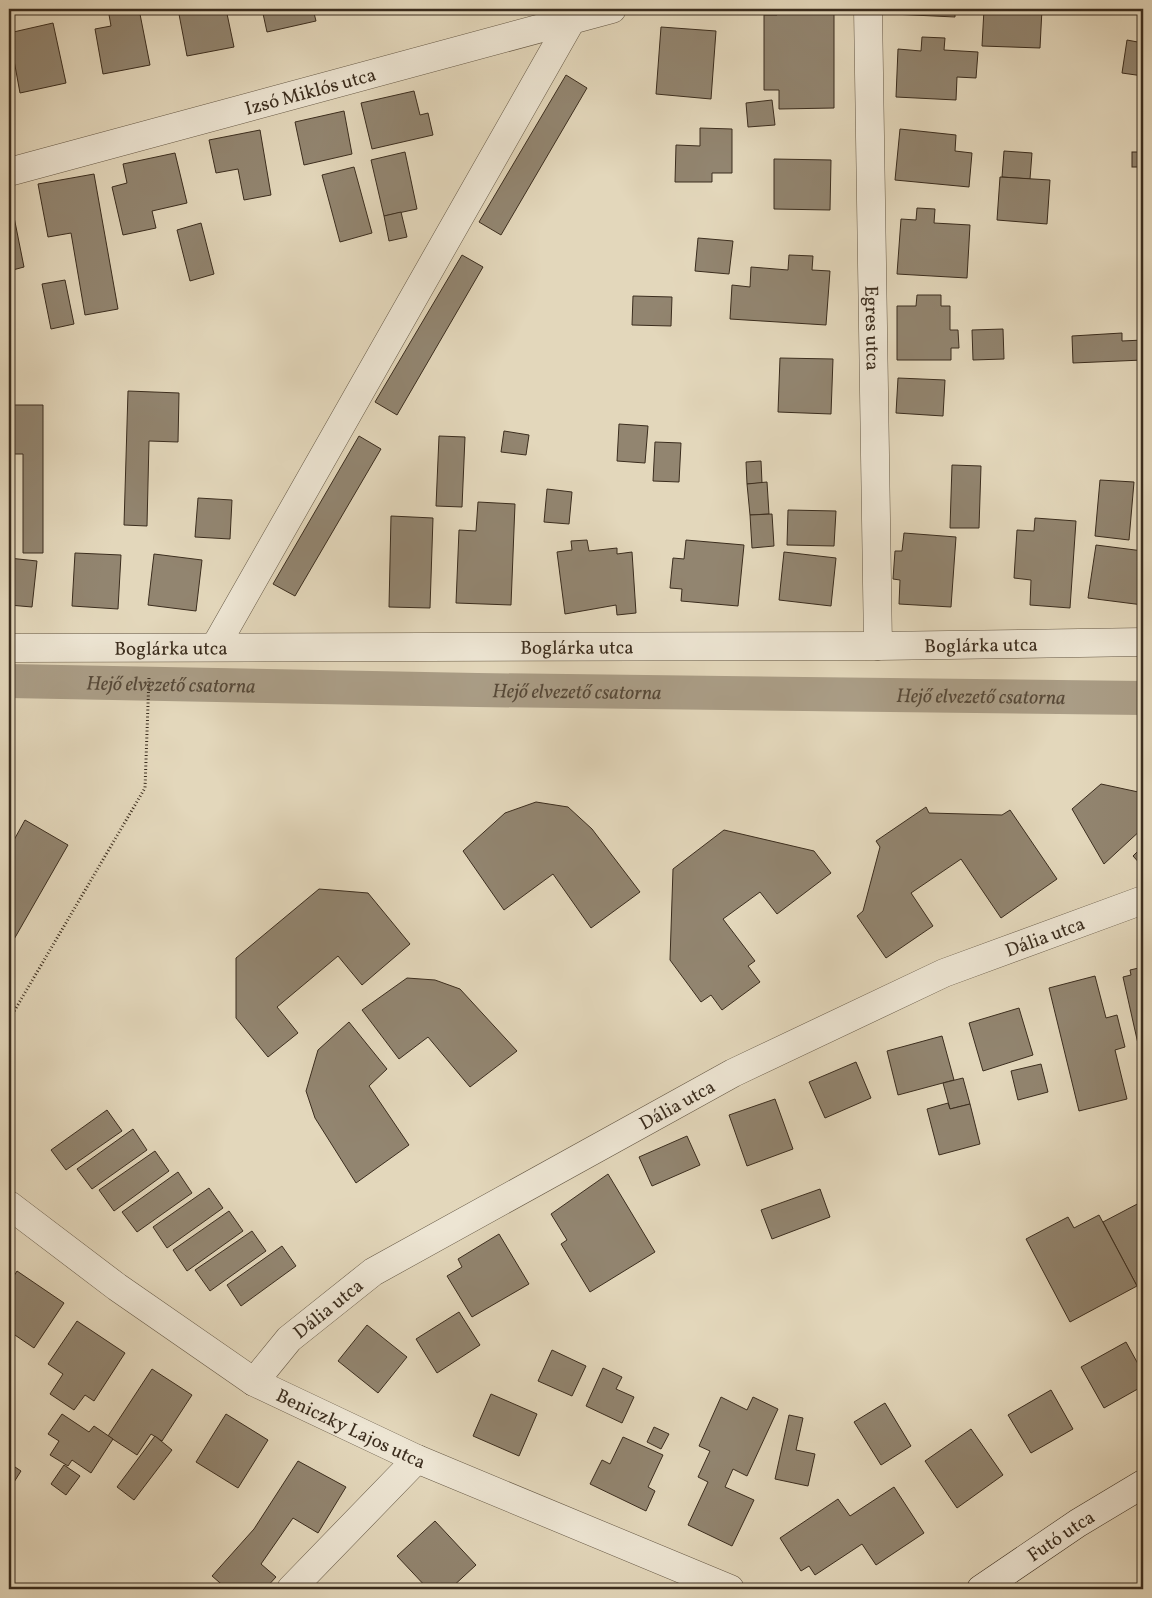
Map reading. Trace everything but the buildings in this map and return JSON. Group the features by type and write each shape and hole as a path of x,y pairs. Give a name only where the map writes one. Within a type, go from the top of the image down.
{"street":[{"name":"Izsó Miklós utca","path":"9,172 612,9"},
{"name":"Egres utca","path":"868,9 878,646"},
{"path":"215,647 572,19"},
{"name":"Boglárka utca","path":"9,648 878,646 1143,642"},
{"name":"Dália utca","path":"254,1382 289,1340 373,1272 733,1072 944,973 1143,900"},
{"name":"Beniczky Lajos utca","path":"9,1205 117,1287 254,1382 416,1459 730,1589"},
{"path":"291,1589 416,1459"},
{"name":"Futó utca","path":"981,1589 1078,1523 1143,1484"}],"path":[{"path":"9,1020 145,788 150,648"}],"waterway":[{"name":"Hejő elvezető csatorna","path":"9,681 477,690 1143,698"}]}
